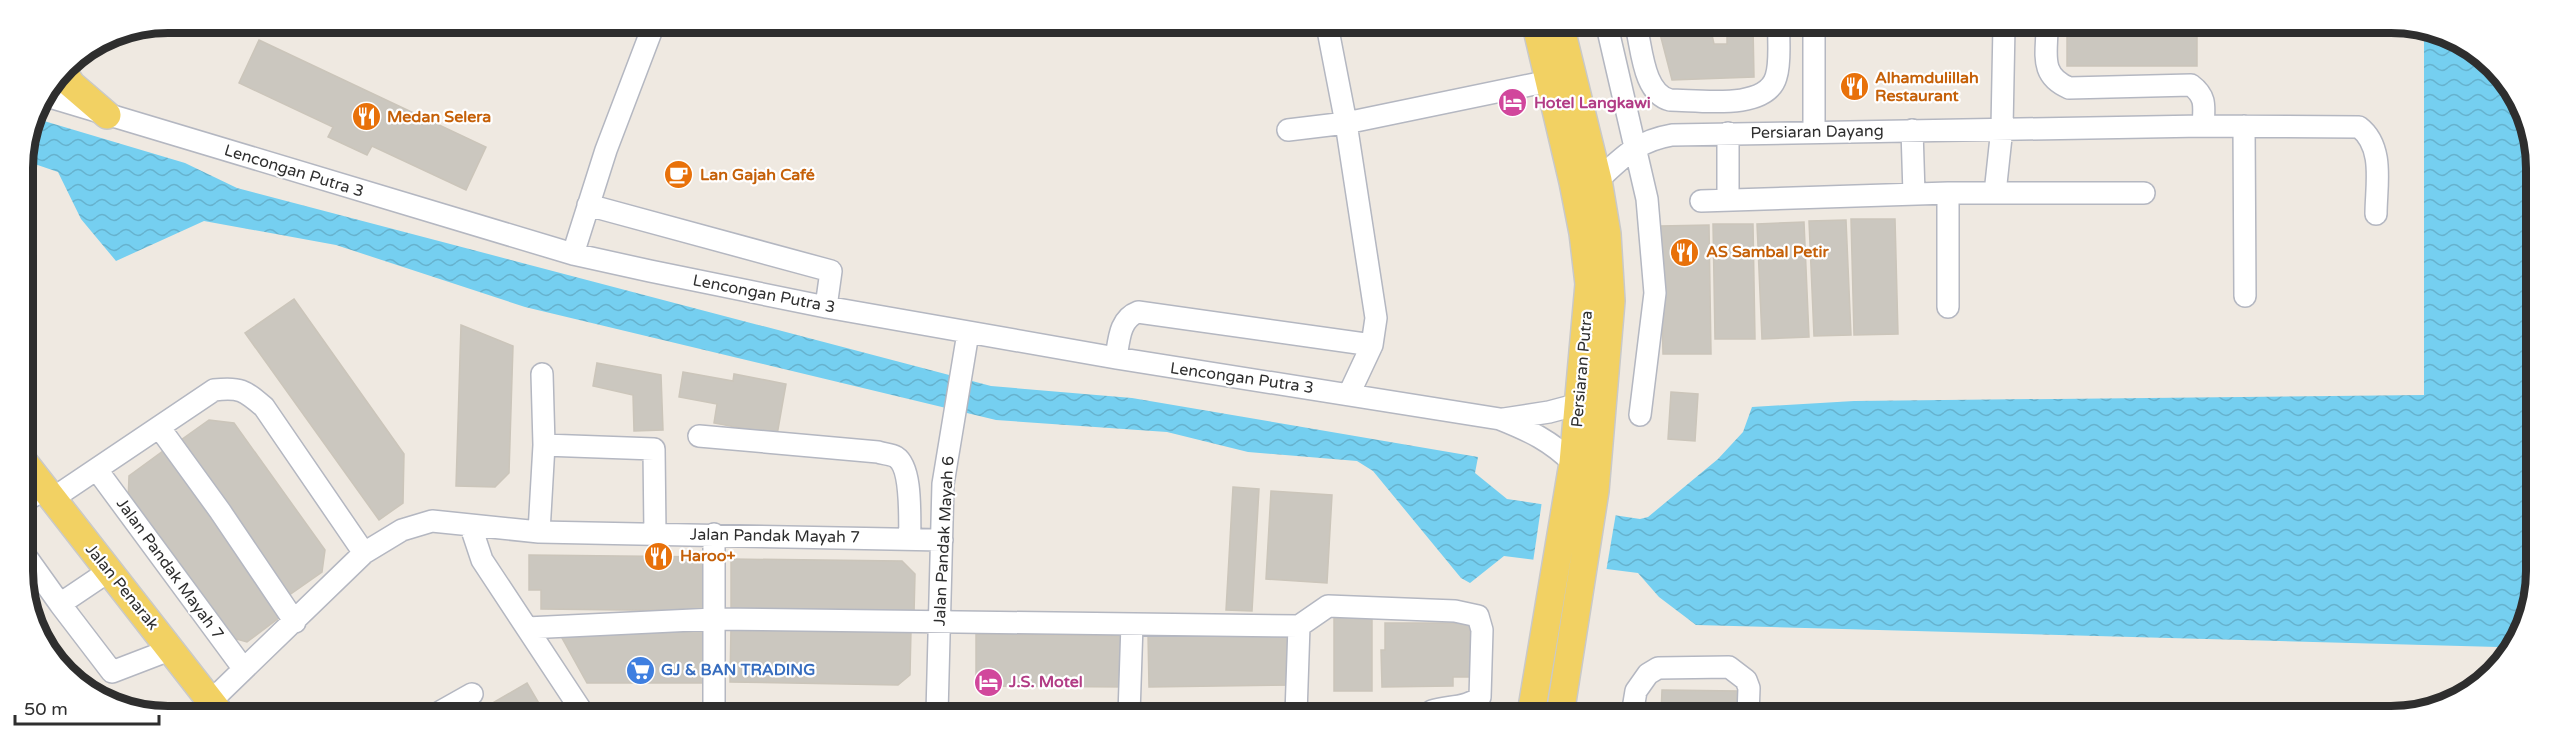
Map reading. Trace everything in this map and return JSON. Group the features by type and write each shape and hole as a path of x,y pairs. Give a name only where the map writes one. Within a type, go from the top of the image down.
{"main road":[{"name":"Persiaran Putra","path":"1538,33 1581,223 1589,284 1579,404 1579,480"},
{"name":"Persiaran Putra","path":"1561,706 1569,579 1579,480 1611,301 1607,234 1598,180 1562,33"},
{"path":"67,78 71,84 107,115"},
{"name":"Jalan Penarak","path":"33,481 40,496 109,571 215,706"},
{"name":"Persiaran Putra","path":"1533,706 1569,579"}],"street":[{"path":"573,254 606,150 651,33"},
{"path":"1329,33 1346,123 1376,318 1372,345 1349,394"},
{"path":"1609,33 1647,199 1655,293 1640,415"},
{"path":"1638,33 1650,82 1658,94 1670,100 1750,100 1768,91 1777,75 1779,33"},
{"path":"1814,33 1814,132"},
{"path":"1995,193 2002,128 2004,33"},
{"path":"2047,33 2047,68 2057,83 2069,88 2191,85 2200,92 2205,100 2203,126"},
{"path":"1288,130 1346,123 1549,81"},
{"name":"Lencongan Putra 3","path":"53,98 573,254 826,307 968,333 1500,419"},
{"path":"1714,100 1721,134 1728,200"},
{"path":"2244,126 2245,296"},
{"name":"Persiaran Dayang","path":"1634,147 1654,138 1672,135 2002,128 2360,127 2369,135 2376,150 2376,214"},
{"path":"1912,130 1914,194"},
{"path":"1598,180 1634,147"},
{"path":"1948,193 1948,307"},
{"path":"1701,201 1948,193 2144,193"},
{"path":"588,205 831,271 826,307"},
{"path":"1116,358 1122,326 1129,315 1138,312 1372,345"},
{"name":"Jalan Pandak Mayah 6","path":"937,706 943,484 968,333"},
{"path":"539,532 544,445 542,375"},
{"path":"40,496 97,470 214,390 235,387 247,393 264,407 364,553"},
{"path":"1500,419 1549,412 1579,404"},
{"path":"1500,419 1538,434 1555,445 1579,480"},
{"path":"159,427 220,511 295,622"},
{"path":"699,436 878,452 896,457 904,467 908,486 910,538"},
{"path":"544,445 654,449 655,533"},
{"name":"Jalan Pandak Mayah 7","path":"97,470 243,668"},
{"name":"Jalan Pandak Mayah 7","path":"215,706 243,668 295,622 364,553 402,530 432,521 471,527 539,532 942,540"},
{"path":"471,527 482,560 579,706"},
{"path":"714,534 714,706"},
{"path":"33,566 112,672 171,649"},
{"path":"60,604 109,571"},
{"path":"527,628 714,619 1299,626 1328,606 1455,611 1478,616 1482,630 1480,697 1473,703 1454,706"},
{"path":"1129,706 1132,624"},
{"path":"1296,706 1299,626"},
{"path":"1634,706 1636,691 1648,674 1658,668 1729,667 1746,680 1749,688 1748,706"},
{"path":"451,706 472,694"}],"water":[{"path":"2424,38 2459,51 2493,79 2512,108 2519,124 2526,159 2526,571 2525,589 2516,623 2501,649 2498,647 1696,625 1659,597 1638,573 1504,556 1470,583 1461,578 1373,471 1357,461 1248,452 1167,432 996,420 525,307 336,245 204,221 116,261 81,219 58,172 33,163 33,159 42,120 185,163 237,188 991,386 1132,398 1478,457 1475,473 1507,499 1640,519 1648,517 1718,459 1743,432 1752,407 1854,401 2424,395"}],"pier":[{"path":"1542,501 1616,513 1606,572 1533,562"}],"building":[{"path":"1660,33 1712,33 1714,44 1727,44 1727,33 1753,33 1754,77 1672,80"},
{"path":"2067,33 2197,33 2197,66 2067,66"},
{"path":"259,40 486,147 466,190 372,146 367,155 328,137 333,127 239,83"},
{"path":"1851,219 1895,219 1898,334 1854,335"},
{"path":"1846,220 1851,335 1814,336 1809,221"},
{"path":"1804,222 1809,337 1762,339 1757,224"},
{"path":"1713,224 1753,224 1755,339 1715,339"},
{"path":"1709,225 1711,354 1663,354 1660,226"},
{"path":"294,299 404,454 403,503 379,520 245,333"},
{"path":"461,325 513,346 509,473 495,487 456,486"},
{"path":"597,363 661,375 663,430 634,431 633,395 593,386"},
{"path":"683,372 733,381 734,374 786,384 777,435 714,423 717,404 679,397"},
{"path":"1671,392 1698,394 1695,441 1668,439"},
{"path":"209,420 234,423 325,550 322,572 285,598 174,445"},
{"path":"163,451 284,614 247,642 226,636 128,504 129,476"},
{"path":"1233,487 1259,489 1252,611 1226,610"},
{"path":"1271,491 1332,495 1327,583 1266,579"},
{"path":"529,555 712,557 711,611 541,609 541,590 529,590"},
{"path":"731,559 902,561 915,574 914,614 731,612"},
{"path":"1334,617 1372,617 1372,691 1334,691"},
{"path":"1385,623 1470,623 1471,677 1453,677 1453,686 1382,687 1381,650 1385,650"},
{"path":"731,627 911,630 910,675 898,685 730,682"},
{"path":"711,628 711,683 587,683 557,629"},
{"path":"1296,632 1297,685 1149,687 1148,634"},
{"path":"976,634 1130,636 1130,687 976,686"},
{"path":"527,683 540,706 487,706"},
{"path":"1662,690 1739,691 1738,706 1661,706"}],"place":[{"name":"Alhamdulillah Restaurant","path":"1854,87"},
{"name":"Hotel Langkawi","path":"1513,103"},
{"name":"Medan Selera","path":"366,117"},
{"name":"Lan Gajah Café","path":"679,175"},
{"name":"AS Sambal Petir","path":"1685,252"},
{"name":"Haroo+","path":"659,556"},
{"name":"GJ & BAN TRADING","path":"640,670"},
{"name":"J.S. Motel","path":"988,682"}]}
